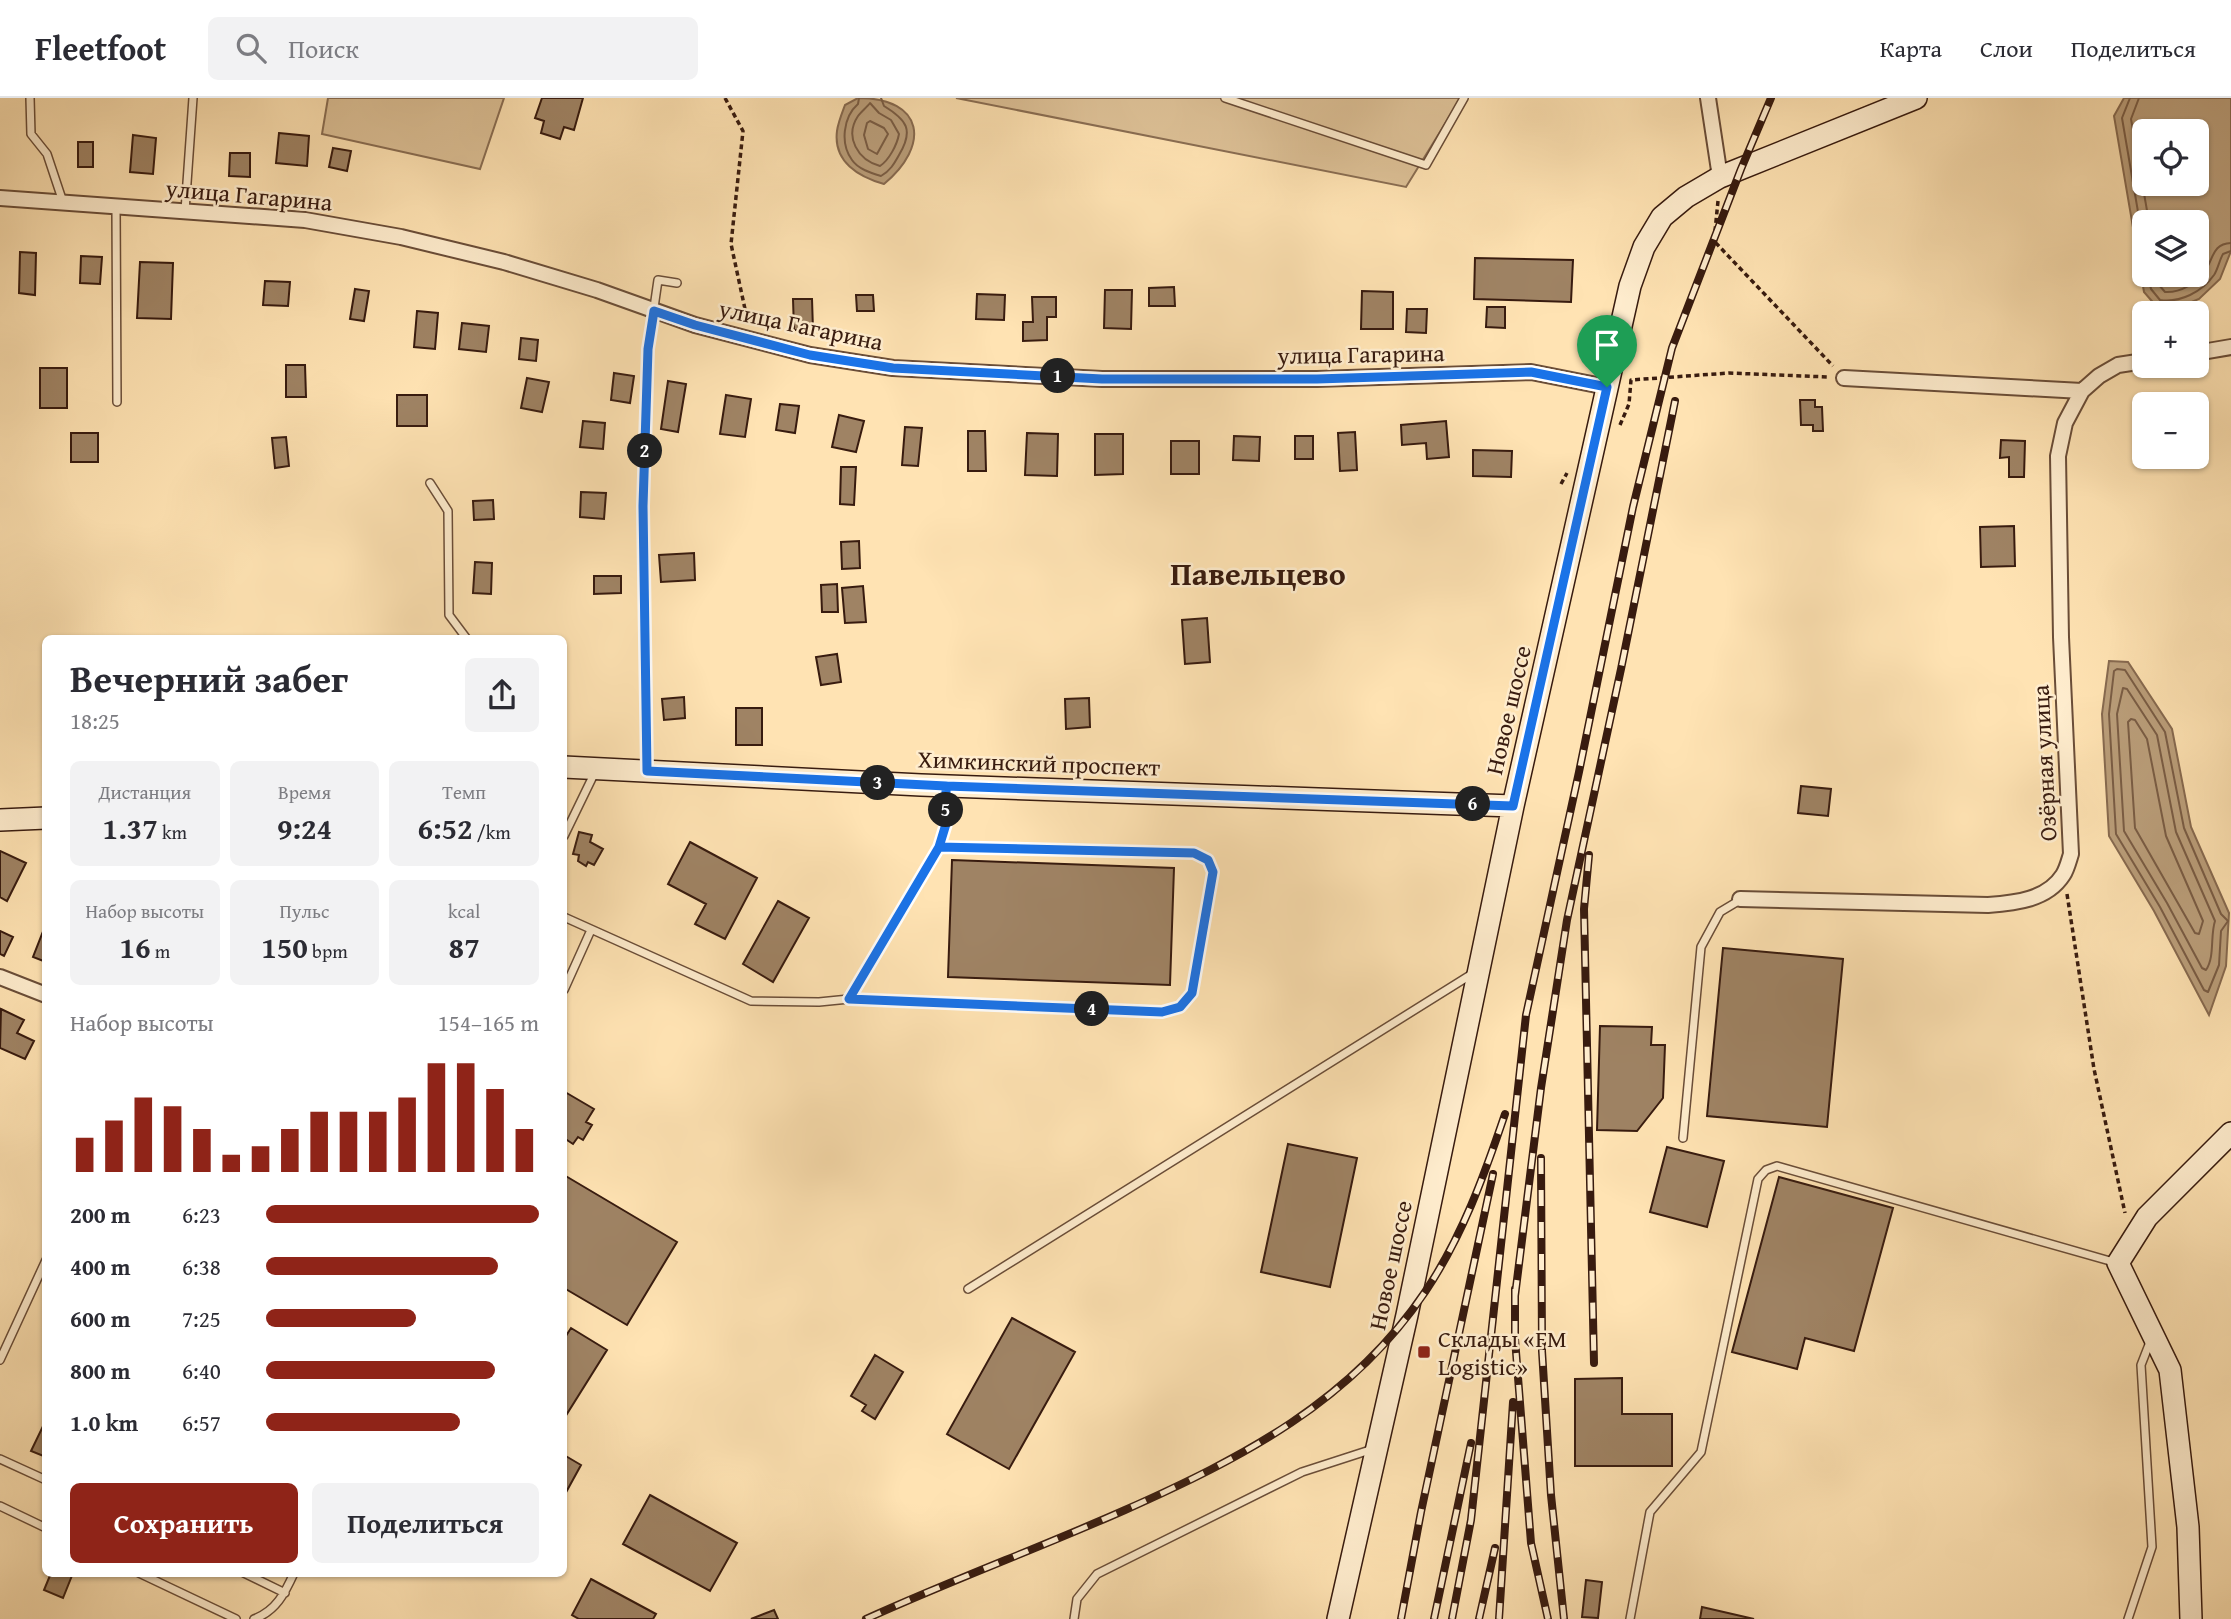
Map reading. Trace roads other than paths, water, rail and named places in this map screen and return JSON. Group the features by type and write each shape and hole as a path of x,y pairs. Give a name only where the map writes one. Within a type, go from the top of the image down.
{"main road":[{"name":"Новое шоссе","path":"1338,1619 1377,1448 1513,806 1630,286 1644,247 1662,217 1686,197 1720,177 1914,98"},
{"name":"Химкинский проспект","path":"567,767 946,786 1513,806"},
{"path":"0,820 42,818"},
{"path":"2191,1619 2188,1527 2170,1370 2118,1264 2147,1217 2231,1133"}],"street":[{"path":"1706,99 1720,177"},
{"name":"улица Гагарина","path":"0,198 305,220 401,237 504,262 597,290 695,325 751,340 810,355 893,368 1102,379 1317,379 1531,372 1607,387"},
{"path":"2209,351 2231,347"},
{"name":"Озёрная улица","path":"1741,899 1988,905 2021,902 2048,890 2064,874 2071,854 2061,637 2058,456 2065,423 2082,391 2099,376 2118,365 2132,363"},
{"path":"1844,378 2082,391"},
{"path":"0,977 42,993"}],"lane":[{"path":"30,98 31,134 47,154 63,202"},
{"path":"185,211 193,98"},
{"path":"1225,98 1426,165 1464,98"},
{"path":"116,206 117,402"},
{"path":"647,771 643,506 648,349 658,280 677,283"},
{"path":"430,483 448,511 449,615 464,635"},
{"path":"567,830 597,768"},
{"path":"849,999 939,847 946,824 946,786"},
{"path":"567,918 751,1001 819,1002 849,999 1162,1012 1180,1007 1192,993 1213,872 1208,860 1194,853 939,847"},
{"path":"1683,1138 1701,947 1720,912 1741,899"},
{"path":"567,983 591,930"},
{"path":"968,1289 1479,970"},
{"path":"1630,1619 1650,1512 1701,1452 1759,1179 1766,1170 1777,1166 2118,1264"},
{"path":"0,1360 42,1269"},
{"path":"2128,1619 2151,1547 2141,1365 2153,1335"},
{"path":"1074,1619 1077,1599 1097,1574 1302,1472 1377,1448"},
{"path":"0,1458 42,1478"},
{"path":"0,1506 42,1526"},
{"path":"147,1577 236,1619"},
{"path":"252,1577 285,1593"},
{"path":"254,1619 275,1606 293,1577"}],"water":[{"path":"858,98 880,100 897,106 908,115 913,127 914,140 909,155 884,184 857,172 839,151 837,131 841,115 845,105"},
{"path":"2124,98 2231,98 2231,251 2220,279 2194,301 2152,301 2143,287 2209,287 2209,210 2132,210 2132,222 2114,116"},
{"path":"2109,661 2128,662 2172,729 2191,827 2229,913 2226,966 2209,1015 2154,911 2109,836 2102,714"}],"railway":[{"path":"1452,1619 1471,1520 1526,1015 1633,507 1672,348 1771,98"},
{"path":"1515,1296 1541,1088 1567,920 1675,401"},
{"path":"1589,855 1584,909 1594,1363"},
{"path":"866,1619 1168,1490 1252,1447 1328,1396 1396,1331 1425,1292 1450,1250 1471,1206 1505,1114"},
{"path":"1541,1158 1542,1351 1551,1495 1564,1619"},
{"path":"1401,1619 1493,1174"},
{"path":"1515,1289 1515,1339 1531,1543 1548,1619"},
{"path":"1499,1619 1513,1402"},
{"path":"1434,1619 1471,1443"},
{"path":"1479,1619 1495,1548"}],"place":[{"name":"Склады «FM Logistic»","path":"1424,1352"}],"district":[{"name":"Павельцево","path":"1258,573"}]}
